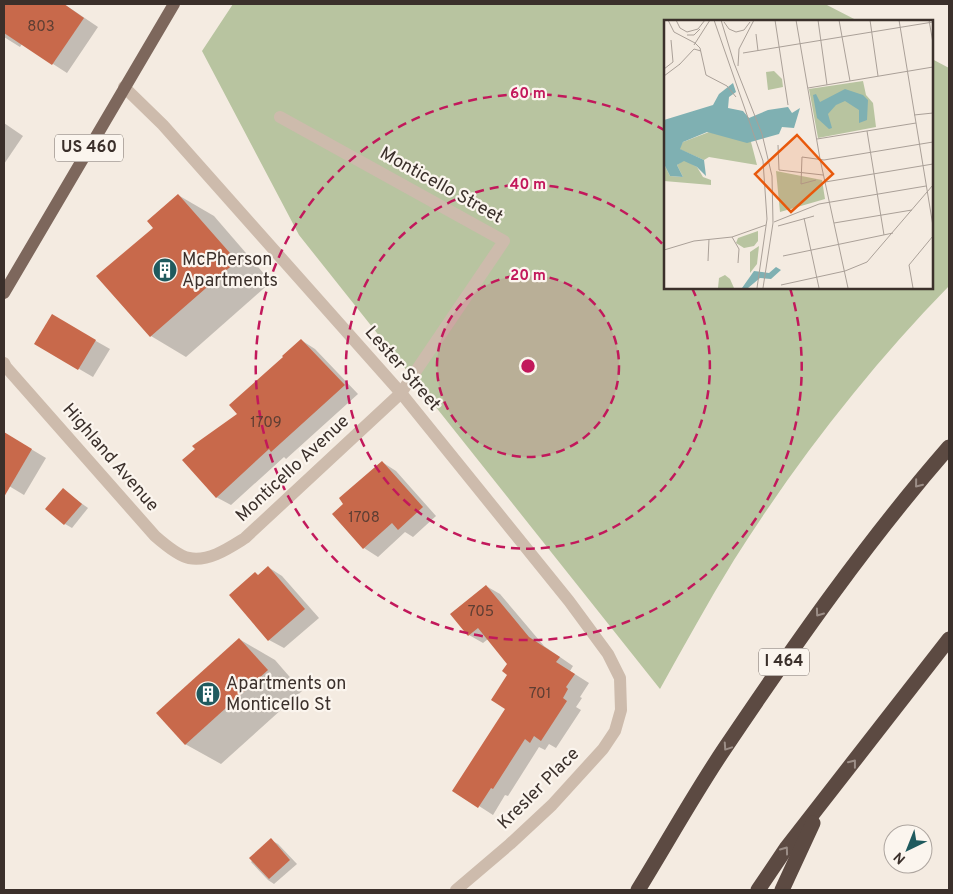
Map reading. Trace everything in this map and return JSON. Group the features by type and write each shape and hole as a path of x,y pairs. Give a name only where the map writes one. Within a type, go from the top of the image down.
{"highway":[{"name":"I 464","path":"638,890 725,749 771,680 843,578 949,447"},
{"path":"758,890 787,848 949,639"},
{"path":"782,890 824,802"}],"main road":[{"name":"US 460","path":"4,293 174,4"}],"street":[{"name":"Lester Street","path":"124,87 163,125 400,393 575,608 608,654 620,678 621,695"},
{"name":"Monticello Street","path":"280,117 504,241 400,393"},
{"name":"Highland Avenue","path":"4,363 165,546 188,558 202,558"},
{"name":"Monticello Avenue","path":"202,558 220,553 244,538 400,393"},
{"name":"Kresler Place","path":"456,890 552,805 603,749 615,730 621,710 621,695"}],"green space":[{"path":"233,4 825,4 856,20 664,20 664,289 933,289 933,60 949,68 949,286 862,383 834,417 782,488 724,576 660,689 299,235 202,51"}],"building":[{"path":"4,4 64,4 84,18 52,65 4,33"},
{"name":"McPherson Apartments","path":"178,194 237,261 150,337 96,276 153,228 147,221"},
{"path":"52,314 96,340 78,370 34,344"},
{"path":"301,339 345,385 271,452 269,449 216,498 182,460 195,449 192,446 237,414 229,405"},
{"path":"4,432 32,449 4,497"},
{"path":"382,461 423,507 398,530 392,523 363,549 332,514 343,504 339,498"},
{"path":"63,488 82,504 64,525 45,509"},
{"path":"268,566 305,609 268,641 229,595 255,572 258,575"},
{"path":"486,585 529,637 560,657 556,662 575,674 566,687 568,689 563,698 567,701 541,741 534,736 530,743 525,739 493,789 491,788 478,808 452,791 505,709 491,700 507,675 502,671 507,664 478,628 468,636 450,614"},
{"name":"Apartments on Monticello St","path":"239,638 268,670 185,745 156,713"},
{"path":"271,838 290,860 269,879 249,858"}],"place":[{"name":"McPherson Apartments","path":"165,270"},
{"name":"Apartments on Monticello St","path":"208,694"}]}
